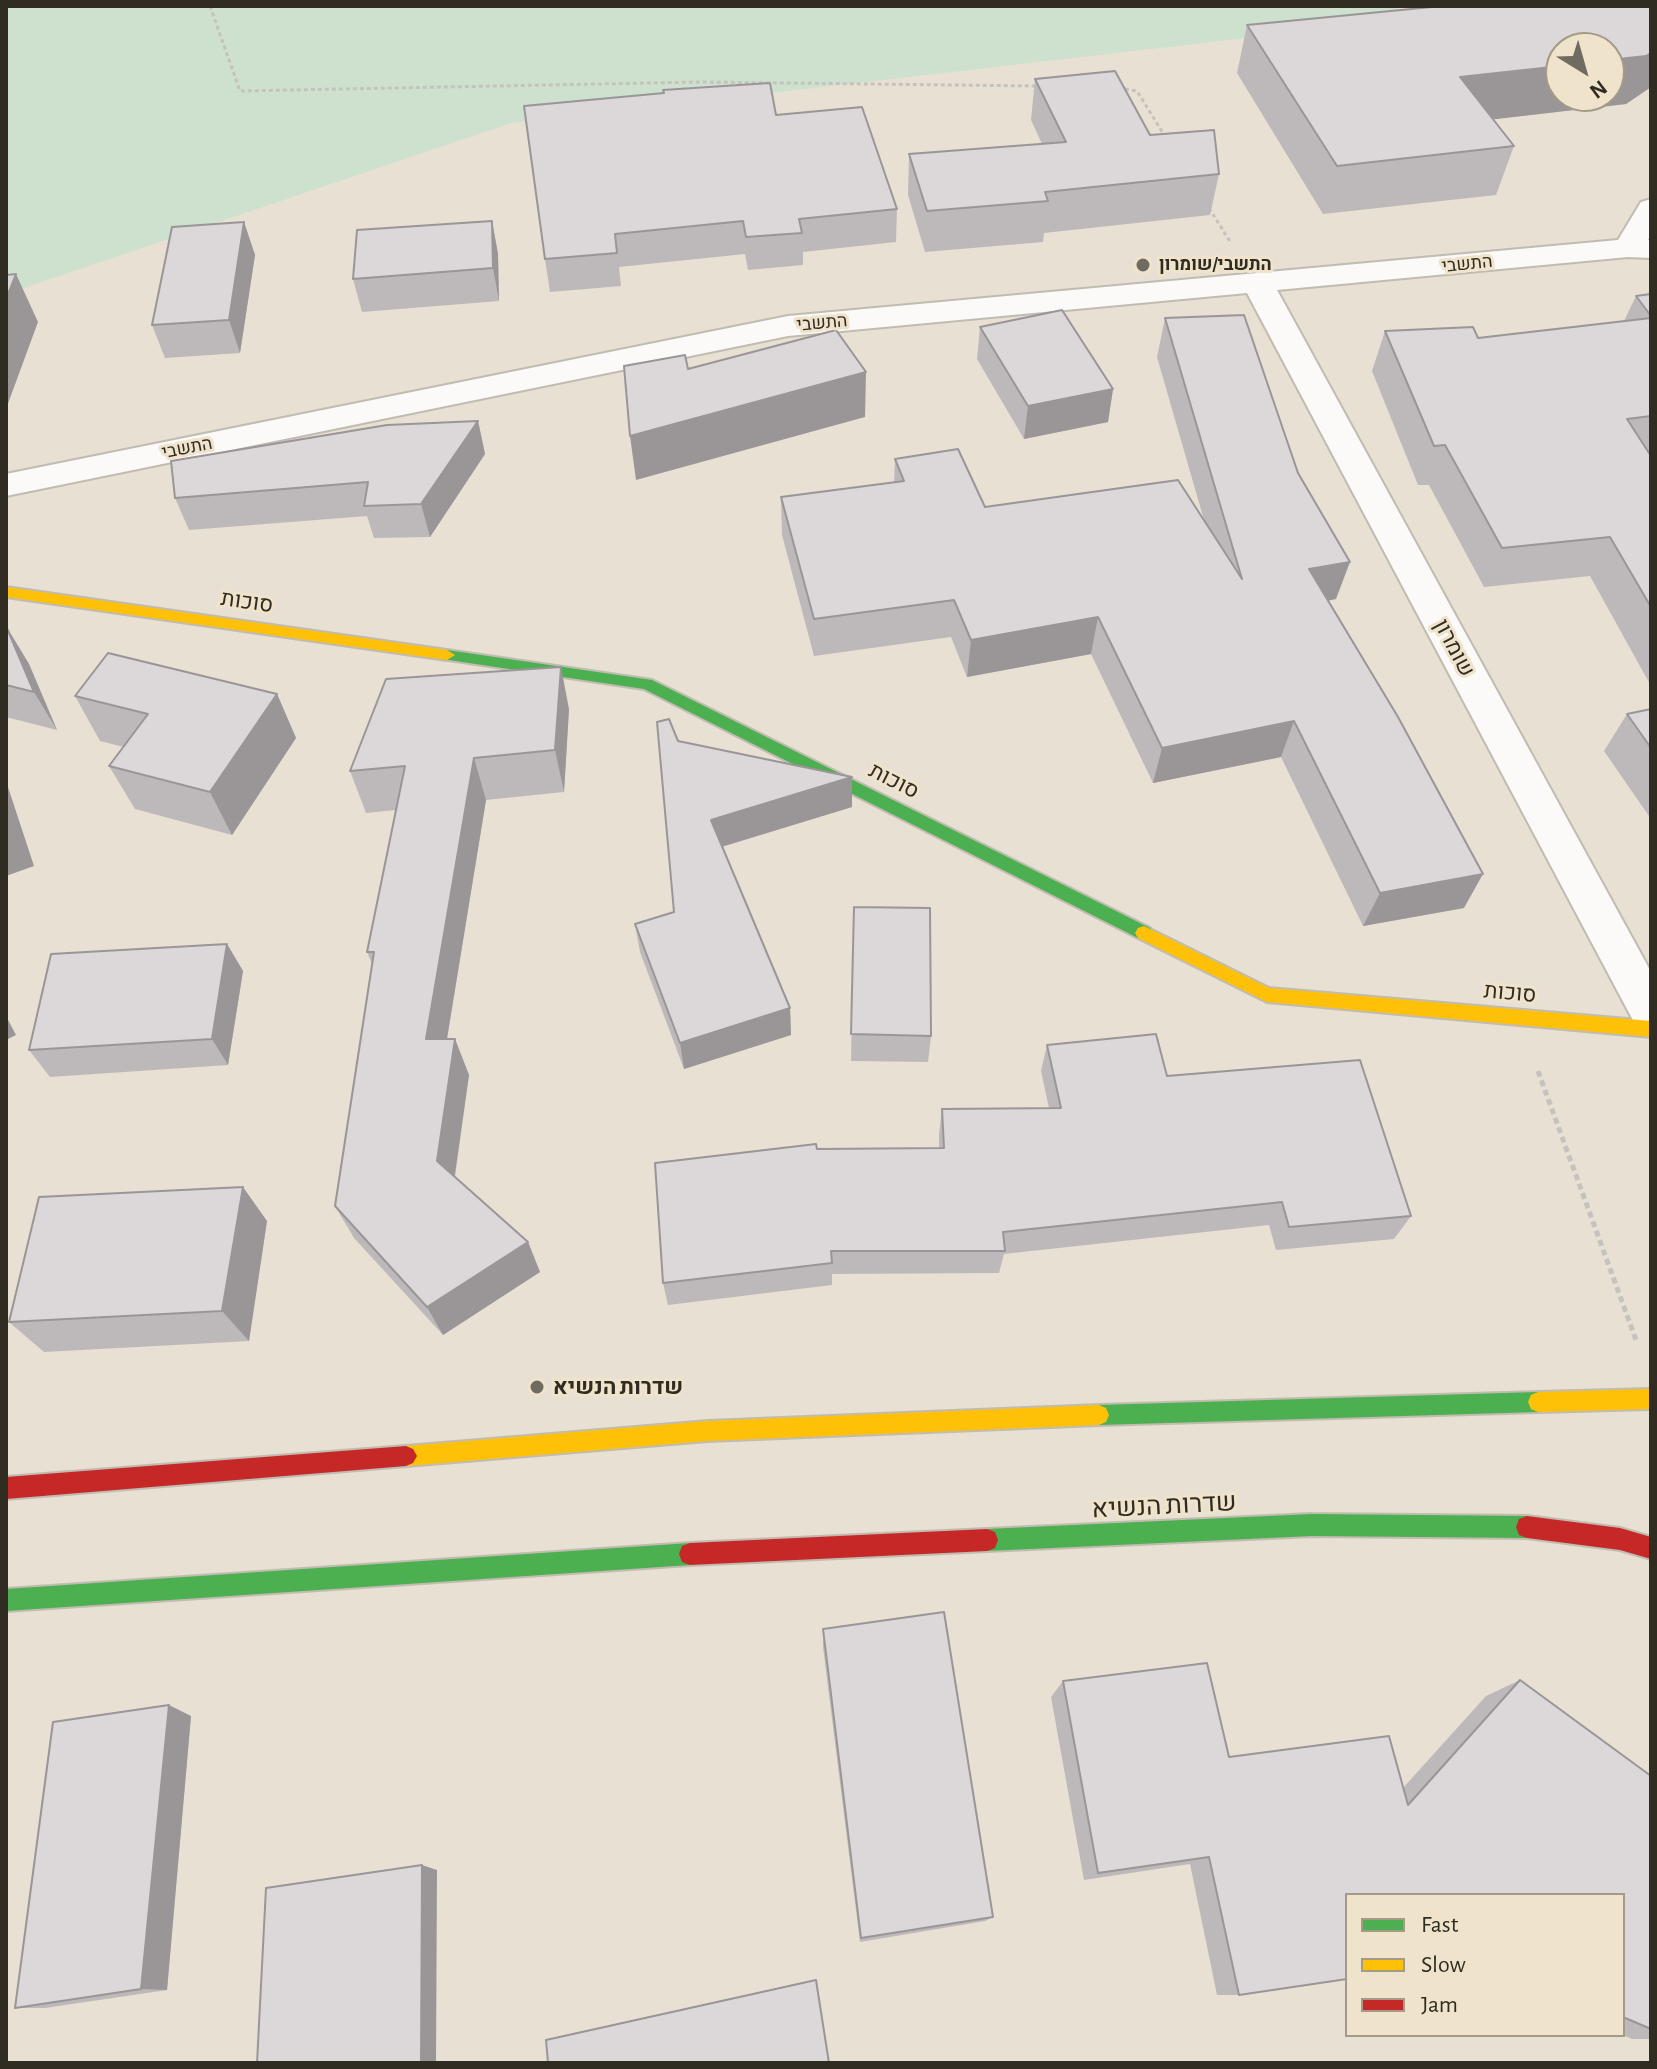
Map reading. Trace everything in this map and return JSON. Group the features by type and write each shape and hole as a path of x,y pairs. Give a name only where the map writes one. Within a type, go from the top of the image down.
{"street":[{"path":"1639,248 1651,208"},
{"name":"התשבי","path":"6,485 788,326 1639,248"},
{"name":"שומרון","path":"1258,284 1651,1013"},
{"name":"סוכות","path":"6,592 647,684 1267,995 1651,1029"},
{"path":"6,1488 708,1431 1291,1407 1651,1399"},
{"name":"שדרות הנשיא","path":"6,1600 719,1552 1312,1525 1540,1527 1620,1539 1651,1548"}],"path":[{"path":"210,6 240,91 699,82 1043,86"},
{"path":"1106,87 1137,91 1169,144"},
{"path":"1202,196 1210,209"},
{"path":"1518,1018 1640,1351"}],"green space":[{"path":"6,6 1396,6 1402,20 511,123 6,294"}],"building":[{"path":"1442,6 1651,6 1651,53 1625,58 1625,32 1545,32 1545,68 1460,77 1514,146 1337,166 1247,25"},
{"path":"1115,71 1150,135 1214,130 1219,174 1045,192 1048,201 927,211 909,154 1066,142 1035,79"},
{"path":"770,83 776,115 862,107 897,209 799,219 802,233 746,237 743,221 615,234 617,253 545,259 524,106 664,93 663,90"},
{"path":"492,221 493,268 353,279 357,230"},
{"path":"244,222 229,320 152,325 172,227"},
{"path":"16,274 6,299 6,275"},
{"path":"1651,294 1651,316 1636,296"},
{"path":"1062,310 1113,389 1028,406 980,327"},
{"path":"1244,315 1298,473 1350,562 1309,569 1398,717 1483,874 1380,893 1294,721 1162,748 1098,617 971,640 954,600 814,619 781,497 904,481 895,459 958,449 985,507 1178,480 1242,579 1165,318"},
{"path":"1651,318 1651,416 1627,419 1651,456 1651,607 1610,537 1502,548 1445,445 1434,446 1385,331 1473,327 1478,338"},
{"path":"836,330 866,372 630,436 624,366 685,355 688,369"},
{"path":"478,421 421,504 364,506 368,482 175,498 171,461 387,425"},
{"path":"6,626 34,692 6,685"},
{"path":"108,653 277,694 210,792 109,766 148,714 75,696"},
{"path":"561,667 555,750 474,758 426,1039 455,1039 437,1161 528,1242 427,1307 335,1206 374,952 367,952 405,766 350,771 386,679"},
{"path":"1651,709 1651,748 1627,714"},
{"path":"669,719 678,741 852,777 711,820 790,1008 680,1043 635,924 674,912 657,722"},
{"path":"854,907 930,908 931,1036 851,1034"},
{"path":"227,944 212,1039 29,1050 51,954"},
{"path":"1156,1034 1167,1076 1360,1060 1411,1216 1289,1227 1282,1202 1003,1232 1005,1251 831,1251 832,1263 663,1283 655,1163 816,1144 817,1149 944,1148 942,1109 1061,1108 1047,1045"},
{"path":"243,1187 222,1311 9,1322 39,1197"},
{"path":"944,1612 993,1917 861,1938 823,1629"},
{"path":"1207,1663 1229,1757 1389,1736 1408,1805 1520,1680 1651,1776 1651,2029 1625,2018 1625,1893 1345,1893 1345,1979 1239,1995 1209,1857 1098,1873 1063,1681"},
{"path":"169,1705 141,1989 15,2008 53,1722"},
{"path":"422,1865 421,2063 257,2063 266,1888"},
{"path":"816,1980 829,2063 548,2063 546,2040"}],"traffic: fast":[{"path":"447,655 647,684 1144,933"},
{"path":"1099,1415 1538,1402"},
{"path":"987,1540 1312,1525 1527,1527"},
{"path":"6,1600 690,1554"}],"traffic: slow":[{"path":"6,592 447,655"},
{"path":"1144,933 1267,995 1651,1029"},
{"path":"1538,1402 1651,1399"},
{"path":"406,1456 708,1431 1099,1415"}],"traffic: jam":[{"path":"6,1488 406,1456"},
{"path":"1527,1527 1620,1539 1651,1548"},
{"path":"690,1554 987,1540"}],"place":[{"name":"התשבי/שומרון","path":"1143,265"},
{"name":"שדרות הנשיא","path":"537,1387"}]}
